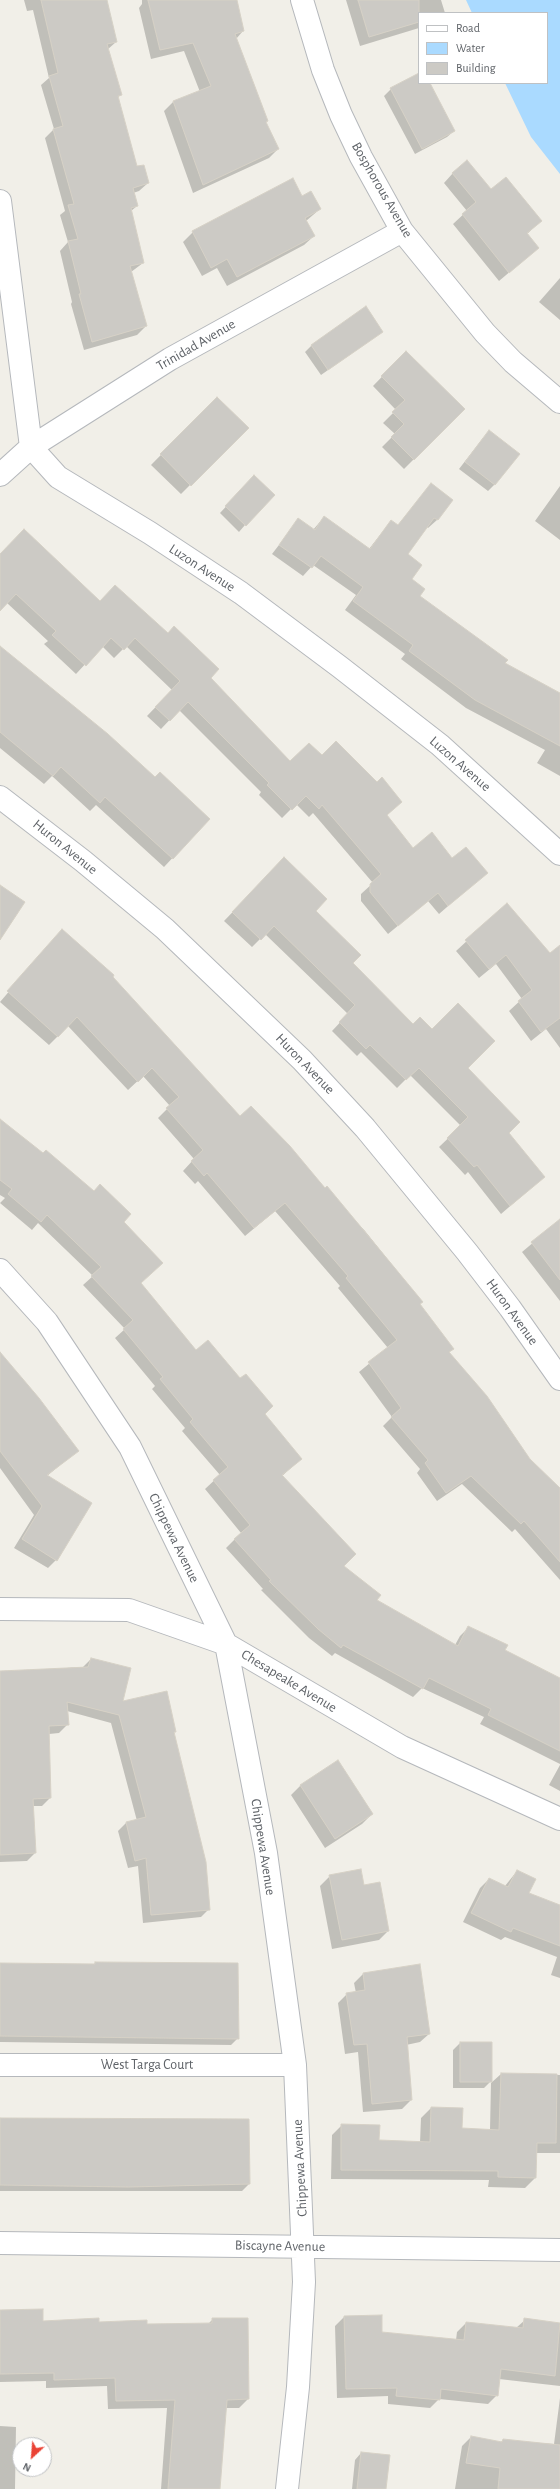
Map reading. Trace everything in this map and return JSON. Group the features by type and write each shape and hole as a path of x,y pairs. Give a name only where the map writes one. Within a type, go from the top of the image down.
{"street":[{"name":"Bosphorous Avenue","path":"302,0 323,70 341,115 360,157 402,231 485,333 513,362 560,402"},
{"path":"0,201 31,447"},
{"name":"Trinidad Avenue","path":"0,475 31,447 170,359 402,231"},
{"name":"Luzon Avenue","path":"31,447 58,477 150,533 241,593 340,667 440,746 560,854"},
{"name":"Huron Avenue","path":"0,797 83,860 165,929 302,1060 365,1128 467,1252 510,1308 560,1379"},
{"name":"Chippewa Avenue","path":"0,1270 47,1322 130,1447 226,1644 266,1853 295,2064 304,2246 302,2334 287,2489"},
{"name":"Chesapeake Avenue","path":"0,1609 129,1610 226,1644 402,1747 560,1819"},
{"name":"West Targa Court","path":"0,2065 295,2064"},
{"name":"Biscayne Avenue","path":"0,2243 560,2250"}],"water":[{"path":"466,0 560,0 560,174 531,137 505,84 548,84 548,12 472,12"}],"building":[{"path":"41,0 107,0 117,42 107,44 122,95 118,96 137,166 144,165 149,183 133,188 138,206 131,208 144,263 130,266 147,326 92,342 79,294 81,294 68,241 78,239 68,205 74,204 53,129 63,126 49,76 58,73"},
{"path":"148,0 237,0 244,31 235,34 268,121 266,122 279,149 203,185 173,101 211,86 193,43 160,50"},
{"path":"358,0 419,0 418,22 369,37"},
{"path":"418,74 418,84 431,84 455,131 422,149 390,88"},
{"path":"467,160 491,189 506,177 542,221 527,233 539,248 509,273 462,214 476,202 452,173"},
{"path":"293,178 302,196 311,191 321,209 305,218 315,236 237,277 227,259 211,268 192,231"},
{"path":"366,306 383,332 328,370 311,345"},
{"path":"406,351 465,409 414,460 391,437 404,424 392,412 405,400 381,376"},
{"path":"217,397 249,428 191,486 160,454"},
{"path":"489,430 520,454 495,485 465,462"},
{"path":"254,475 275,495 246,526 225,506"},
{"path":"431,483 453,500 438,520 434,518 408,554 422,565 412,579 425,589 420,596 508,660 505,663 560,693 560,746 475,700 409,651 413,645 353,601 363,587 321,556 312,568 279,545 298,518 315,530 324,516 370,549 391,520 398,525"},
{"path":"24,529 100,601 115,585 168,633 174,626 219,669 211,678 290,761 309,743 322,755 336,741 377,782 382,777 402,802 387,815 413,848 432,832 452,858 466,847 488,873 448,906 438,893 398,926 370,892 370,884 381,874 322,805 319,809 306,796 292,810 267,785 269,783 188,702 170,721 155,707 180,681 135,638 124,650 111,638 86,666 52,635 56,631 16,594 0,611 0,554"},
{"path":"0,646 108,734 155,777 160,772 210,819 173,859 105,797 100,803 61,767 53,776 0,732"},
{"path":"284,857 327,899 316,911 361,955 353,963 413,1024 420,1017 432,1029 458,1003 495,1041 468,1068 520,1122 509,1133 545,1177 510,1206 477,1165 474,1167 447,1138 468,1117 419,1068 406,1080 370,1045 366,1049 339,1022 355,1005 274,926 261,940 232,912"},
{"path":"0,885 25,902 0,940"},
{"path":"507,903 550,953 560,945 560,1018 541,1032 518,1001 532,990 506,955 489,969 465,940"},
{"path":"62,929 114,975 113,977 240,1116 251,1106 290,1146 325,1188 327,1186 423,1302 420,1304 454,1349 449,1352 487,1396 530,1459 560,1488 560,1562 524,1521 521,1524 471,1476 446,1493 425,1463 428,1460 391,1417 401,1408 368,1362 397,1340 346,1278 348,1276 285,1203 254,1228 207,1173 204,1176 191,1161 203,1150 166,1108 179,1097 152,1068 138,1082 77,1017 58,1037 7,991"},
{"path":"0,1119 43,1153 46,1150 94,1191 100,1184 131,1214 124,1222 163,1263 141,1283 196,1350 208,1340 240,1378 246,1374 273,1406 265,1414 302,1459 282,1475 356,1554 344,1566 381,1595 377,1600 458,1646 468,1626 508,1645 505,1650 560,1678 560,1751 488,1715 491,1709 429,1678 423,1689 343,1645 341,1648 318,1629 269,1581 271,1580 234,1539 250,1525 213,1480 228,1467 190,1422 193,1419 160,1379 163,1377 123,1329 133,1320 91,1276 101,1267 47,1215 41,1222 8,1194 12,1189 0,1180"},
{"path":"560,1219 560,1280 531,1242"},
{"path":"0,1352 39,1398 79,1451 47,1475 92,1503 57,1561 22,1539 42,1506 0,1451"},
{"path":"91,1658 131,1668 123,1701 167,1691 176,1732 174,1732 206,1862 210,1910 151,1915 146,1858 135,1861 126,1822 146,1817 119,1715 67,1702 69,1725 49,1726 51,1798 33,1799 36,1853 0,1855 0,1671 88,1667"},
{"path":"338,1760 373,1814 335,1839 300,1785"},
{"path":"361,1869 364,1885 380,1882 389,1931 342,1940 329,1875"},
{"path":"517,1870 536,1879 529,1893 560,1905 560,1946 513,1928 511,1932 471,1913 489,1878 508,1887"},
{"path":"95,1962 238,1963 239,2039 0,2036 0,1963 95,1964"},
{"path":"420,1964 430,2034 407,2037 412,2100 372,2104 367,2044 354,2045 346,1993 365,1990 363,1973"},
{"path":"460,2042 492,2042 492,2082 460,2082"},
{"path":"501,2073 557,2074 556,2143 537,2143 536,2178 498,2177 498,2171 341,2170 341,2124 380,2125 379,2140 430,2142 431,2107 463,2108 462,2128 499,2130"},
{"path":"0,2118 249,2119 250,2184 129,2187 0,2185"},
{"path":"43,2309 43,2321 99,2318 99,2322 147,2320 147,2324 212,2323 212,2318 248,2318 249,2399 227,2400 220,2489 168,2489 175,2400 116,2401 115,2378 54,2380 54,2373 0,2374 0,2310"},
{"path":"382,2315 382,2332 464,2340 466,2322 523,2328 524,2318 560,2323 555,2376 501,2369 498,2396 441,2389 440,2400 396,2396 397,2388 346,2389 344,2316"},
{"path":"471,2436 502,2442 503,2439 560,2445 560,2489 498,2489 500,2468 466,2463"},
{"path":"361,2452 390,2455 386,2489 357,2489"}]}
